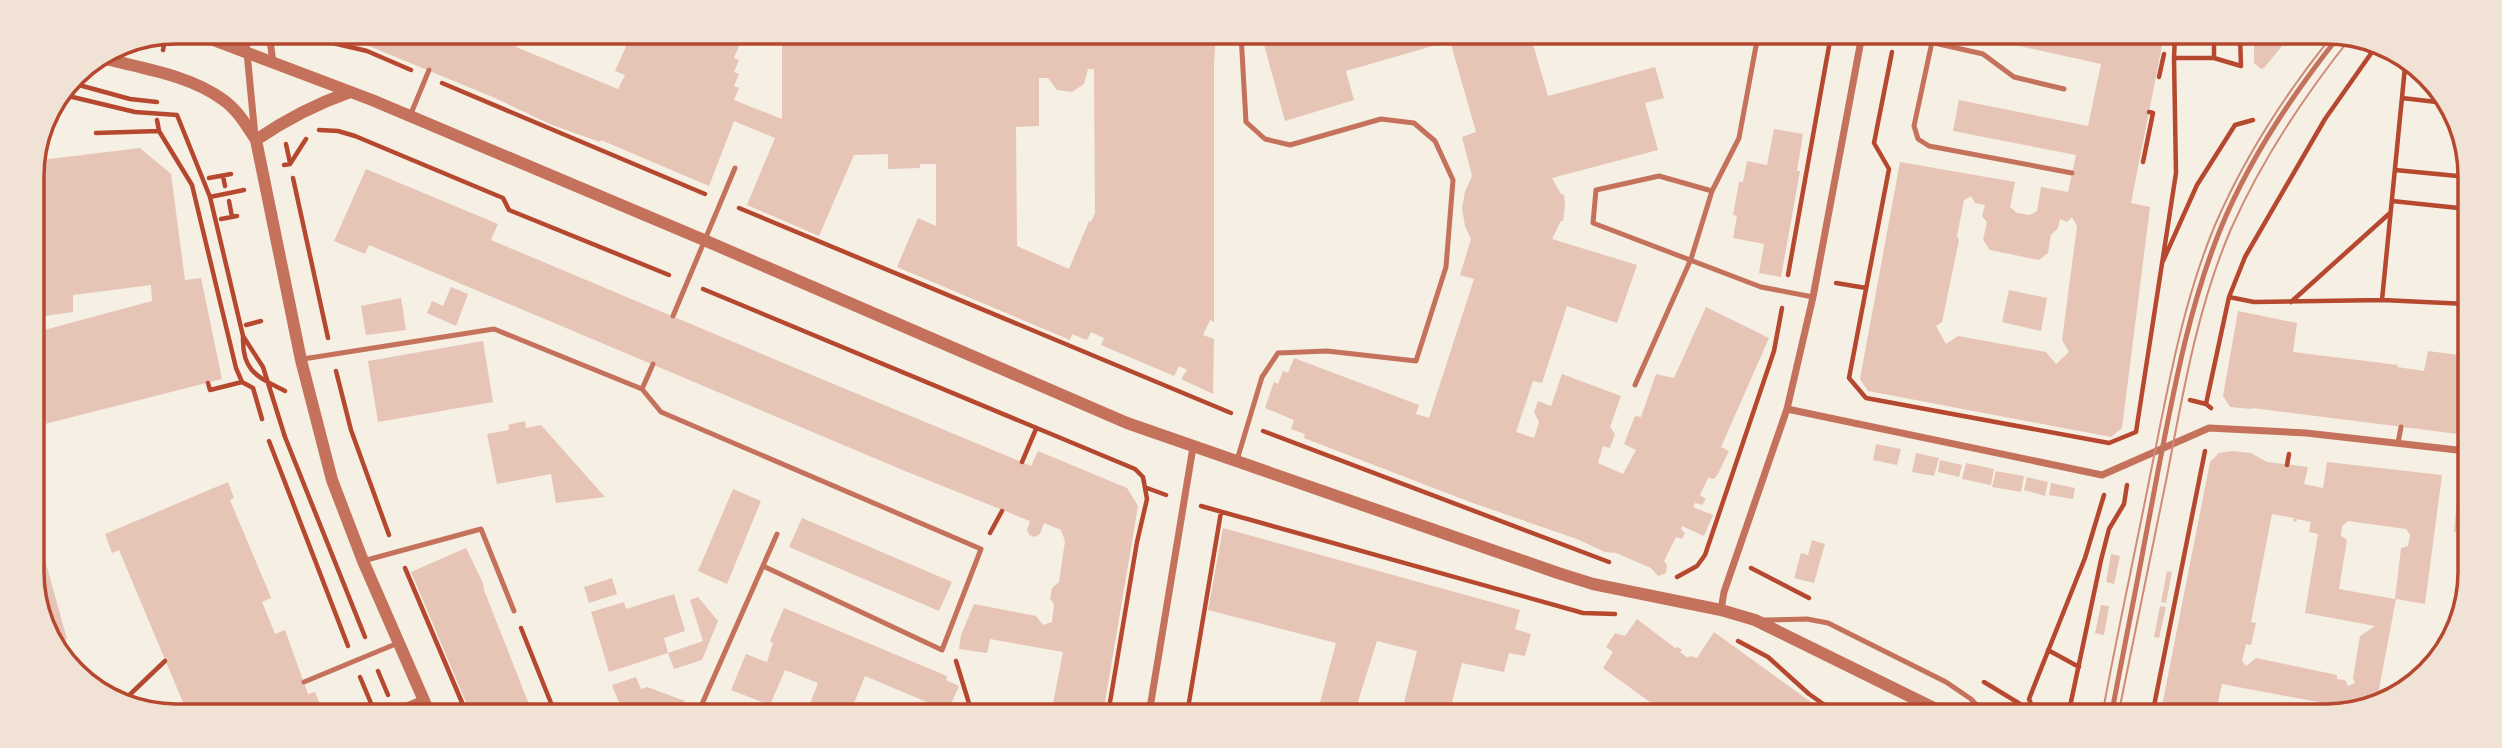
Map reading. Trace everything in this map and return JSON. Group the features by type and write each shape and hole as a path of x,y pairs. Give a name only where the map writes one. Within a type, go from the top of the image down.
{"street":[{"path":"225,44 350,92 704,240 1128,423 1593,584 1721,610 1755,620 1926,704"},
{"path":"247,44 256,140 301,360 332,480 363,561 426,704"},
{"path":"271,44 273,62"},
{"path":"1721,610 1724,592 1787,409 1813,297 1860,44"},
{"path":"111,61 203,88 224,100 243,119 256,140"},
{"path":"256,140 322,102 350,92"},
{"path":"1787,409 2102,475 2209,428 2306,433 2458,450"},
{"path":"1151,704 1194,447"}],"lane":[{"path":"1237,461 1262,377 1278,353 1327,351 1416,361 1446,267 1453,180 1435,141 1414,123 1381,119 1290,145 1265,139 1246,122 1242,44"},
{"path":"1635,385 1691,259 1712,191 1739,138 1756,44"},
{"path":"1932,44 1914,126 1918,139 1929,146 2072,173"},
{"path":"1937,44 1983,54 2014,77 2064,89"},
{"path":"2113,704 2180,362 2197,295 2221,228 2242,183 2283,112 2333,44"},
{"path":"410,117 428,73"},
{"path":"673,316 735,167"},
{"path":"1712,191 1659,176 1595,190 1593,223 1761,287 1813,297"},
{"path":"301,360 494,330 642,389 662,412 981,549 942,650 763,566"},
{"path":"642,389 653,364"},
{"path":"2398,443 2401,427"},
{"path":"363,561 481,529 514,611"},
{"path":"702,704 776,534"},
{"path":"1755,620 1807,619 1828,622 1947,682 1975,704"},
{"path":"304,682 399,643"},
{"path":"409,704 423,698"}],"path":[{"path":"337,44 368,51 428,73 721,201 1226,409 1247,424 1621,566"},
{"path":"1672,579 1685,575 1697,566 1705,555 1774,351 1829,44"},
{"path":"2071,704 2109,529 2124,505 2136,432 2176,173 2175,44"},
{"path":"2214,44 2214,58"},
{"path":"2174,58 2214,58 2241,66 2240,44"},
{"path":"1893,49 1874,143 1889,169 1849,377 1866,398 2109,443 2136,432"},
{"path":"2213,409 2206,404 2229,297 2245,257 2325,119 2371,52"},
{"path":"2159,77 2164,54"},
{"path":"2382,300 2405,71"},
{"path":"81,85 156,105 158,90"},
{"path":"70,96 135,112 177,115 210,197 248,367 252,373 268,383 312,405"},
{"path":"2402,98 2436,102"},
{"path":"2160,268 2196,185 2235,125 2252,122 2259,111"},
{"path":"2143,162 2153,113 2149,112"},
{"path":"157,120 159,131 194,184 230,329 236,368 242,382 253,388 262,419"},
{"path":"284,165 290,164 304,140 320,130 338,131 503,198 509,210 1135,469 1143,477 1147,499 1137,542 1110,704"},
{"path":"96,133 159,131"},
{"path":"2395,170 2458,176"},
{"path":"209,178 231,174"},
{"path":"223,176 225,186"},
{"path":"293,178 351,430 394,552 408,572 463,704"},
{"path":"210,197 235,192"},
{"path":"221,219 235,216 229,201"},
{"path":"2392,201 2458,208"},
{"path":"2290,303 2390,213"},
{"path":"1834,283 1866,288"},
{"path":"2229,297 2254,302 2382,300 2458,304"},
{"path":"246,325 261,321"},
{"path":"243,336 257,356 268,383 285,437 390,704"},
{"path":"208,383 210,390 242,382"},
{"path":"2154,704 2209,428"},
{"path":"1022,462 1036,429"},
{"path":"2031,704 2029,699 2085,558 2120,440"},
{"path":"269,441 371,704"},
{"path":"2287,465 2289,454"},
{"path":"1147,488 1222,512 1583,613 1617,614"},
{"path":"1189,704 1222,512"},
{"path":"514,611 551,704"},
{"path":"1736,639 1768,657 1823,704"},
{"path":"942,650 956,659 969,704"},
{"path":"2048,650 2079,667"},
{"path":"129,695 166,661"}],"building":[{"path":"364,44 517,44 516,47 618,89 625,75 615,71 627,44 734,44 739,46 734,58 739,60 734,72 739,74 734,86 739,88 734,100 782,119 782,44 1215,44 1214,322 1210,320 1203,335 1214,339 1213,394 1181,379 1187,370 1179,366 1174,376 1101,345 1104,338 1091,332 1087,340 1072,334 1070,340 897,267 918,218 936,226 936,164 920,164 920,168 888,169 888,154 854,155 819,236 747,205 775,138 734,121 709,186 601,140 600,142 552,125 495,98","holes":["1088,69 1094,69 1095,213 1069,269 1017,246 1016,127 1039,126 1039,78 1048,78 1057,90 1072,92 1084,84"]},
{"path":"1264,44 1436,44 1346,71 1354,100 1285,121"},
{"path":"1451,44 1533,44 1548,96 1655,67 1664,98 1645,103 1658,150 1552,178 1564,195 1565,206 1563,221 1552,239 1637,265 1617,323 1567,306 1542,383 1533,381 1516,432 1534,438 1539,422 1534,412 1538,401 1551,406 1562,374 1621,396 1610,427 1615,434 1610,448 1603,446 1598,463 1623,474 1636,450 1624,444 1635,416 1641,417 1656,374 1674,378 1706,307 1769,338 1721,447 1729,451 1714,479 1708,478 1700,495 1706,499 1702,505 1695,503 1693,507 1713,515 1704,536 1682,526 1681,529 1685,533 1682,539 1676,537 1664,561 1667,565 1666,573 1658,576 1651,568 1616,553 1605,552 1577,539 1470,502 1304,438 1305,434 1291,429 1294,420 1265,408 1274,382 1278,384 1283,371 1288,373 1294,358 1419,405 1416,414 1429,418 1474,279 1460,275 1471,239 1465,226 1462,208 1472,176 1462,137 1476,132"},
{"path":"2010,44 2162,44 2131,203 2150,207 2122,428 2111,437 1868,391 1860,379 1900,162 2015,182 2010,207 2017,213 2030,215 2037,211 2041,187 2068,192 2076,155 1953,131 1959,100 2088,126 2101,64","holes":["1971,196 1975,203 1985,205 1982,216 1987,222 1983,240 1990,250 2039,260 2048,253 2051,235 2058,228 2060,219 2067,222 2072,217 2077,226 2062,340 2069,352 2056,364 2046,352 1958,336 1946,344 1936,326 1942,322 1959,240 1957,236 1964,200"]},
{"path":"2254,44 2284,44 2264,68 2261,69 2254,63"},
{"path":"1774,129 1803,134 1797,171 1800,171 1781,277 1759,273 1764,244 1733,238 1737,216 1733,215 1739,182 1743,182 1747,161 1767,165"},
{"path":"140,148 171,174 185,280 201,278 222,379 44,424 44,330 152,301 151,285 73,295 73,312 44,316 45,160"},
{"path":"366,169 498,224 491,240 824,380 1031,466 1038,451 1127,488 1138,506 1105,704 1053,704 1063,652 990,639 987,653 959,649 961,635 974,604 1036,616 1043,625 1052,622 1054,604 1050,599 1052,588 1059,582 1065,541 1061,530 1044,523 1040,534 1035,537 1029,535 1027,530 1030,521 369,245 365,254 334,241"},
{"path":"451,287 468,294 456,326 427,313 432,301 443,306"},
{"path":"2009,290 2047,298 2041,331 2002,322"},
{"path":"401,298 406,330 366,335 361,306"},
{"path":"2238,311 2297,323 2293,352 2398,365 2397,367 2424,371 2428,351 2458,355 2458,434 2230,407 2223,396"},
{"path":"483,341 493,402 378,422 368,361"},
{"path":"525,421 526,428 541,425 605,497 556,503 551,474 497,484 487,434 509,430 508,425"},
{"path":"1876,444 1901,449 1897,465 1873,460"},
{"path":"1916,453 1939,458 1934,476 1912,472"},
{"path":"2219,453 2251,453 2267,462 2308,467 2304,484 2323,488 2327,462 2442,475 2425,604 2396,599 2378,693 2360,700 2328,704 2222,684 2218,704 2162,704 2210,462","holes":["2272,514 2294,518 2293,521 2296,522 2297,519 2311,522 2309,532 2318,534 2305,613 2375,626 2360,636 2353,678 2355,683 2348,686 2345,680 2337,679 2337,675 2256,658 2246,666 2242,661 2246,644 2251,645 2256,623 2251,622","2348,521 2406,529 2410,535 2408,546 2401,548 2395,599 2339,589 2347,540 2341,536 2342,526"]},
{"path":"1940,460 1962,465 1959,477 1938,472"},
{"path":"1966,463 1994,469 1991,485 1962,479"},
{"path":"1996,471 2024,476 2021,492 1992,487"},
{"path":"2027,477 2048,482 2045,496 2024,490"},
{"path":"228,482 234,498 230,500 271,598 262,602 275,634 285,630 308,694 315,692 320,704 184,704 119,550 112,553 105,534"},
{"path":"2051,483 2075,488 2073,499 2049,495"},
{"path":"2458,488 2458,532 2454,532"},
{"path":"733,489 761,501 727,584 698,571"},
{"path":"802,518 952,582 939,611 789,547"},
{"path":"1223,528 1520,610 1515,629 1531,634 1525,656 1509,653 1504,672 1462,663 1452,704 1404,704 1417,651 1377,641 1357,704 1320,704 1336,643 1208,610"},
{"path":"1812,540 1825,544 1814,583 1794,578 1801,553 1808,555"},
{"path":"466,548 483,583 529,704 467,704 411,572"},
{"path":"2111,554 2120,556 2114,584 2106,582"},
{"path":"44,560 67,639 63,642 46,598"},
{"path":"2167,571 2172,572 2166,603 2161,602"},
{"path":"612,578 617,594 589,603 584,587"},
{"path":"674,594 685,631 664,638 668,653 609,672 591,612 624,602 626,609"},
{"path":"698,597 718,621 702,660 674,669 668,653 703,641 690,600"},
{"path":"2101,605 2109,606 2104,635 2095,633"},
{"path":"2160,606 2166,607 2159,638 2154,637"},
{"path":"784,608 947,676 946,680 959,686 951,704 931,704 865,676 854,704 810,704 818,683 785,670 770,704 731,690 746,654 785,669 767,662 773,643 770,641"},
{"path":"1637,619 1675,648 1682,650 1680,652 1688,658 1697,658 1714,632 1811,702 1653,704 1603,668 1613,652 1606,647 1615,633 1625,636"},
{"path":"636,677 641,689 647,687 685,701 684,704 619,704 612,685"}],"tram line":[{"path":"2104,704 2170,378 2203,255 2227,199 2253,150 2282,103 2326,44"},
{"path":"2120,704 2185,382 2219,259 2243,203 2270,153 2345,45"}]}
